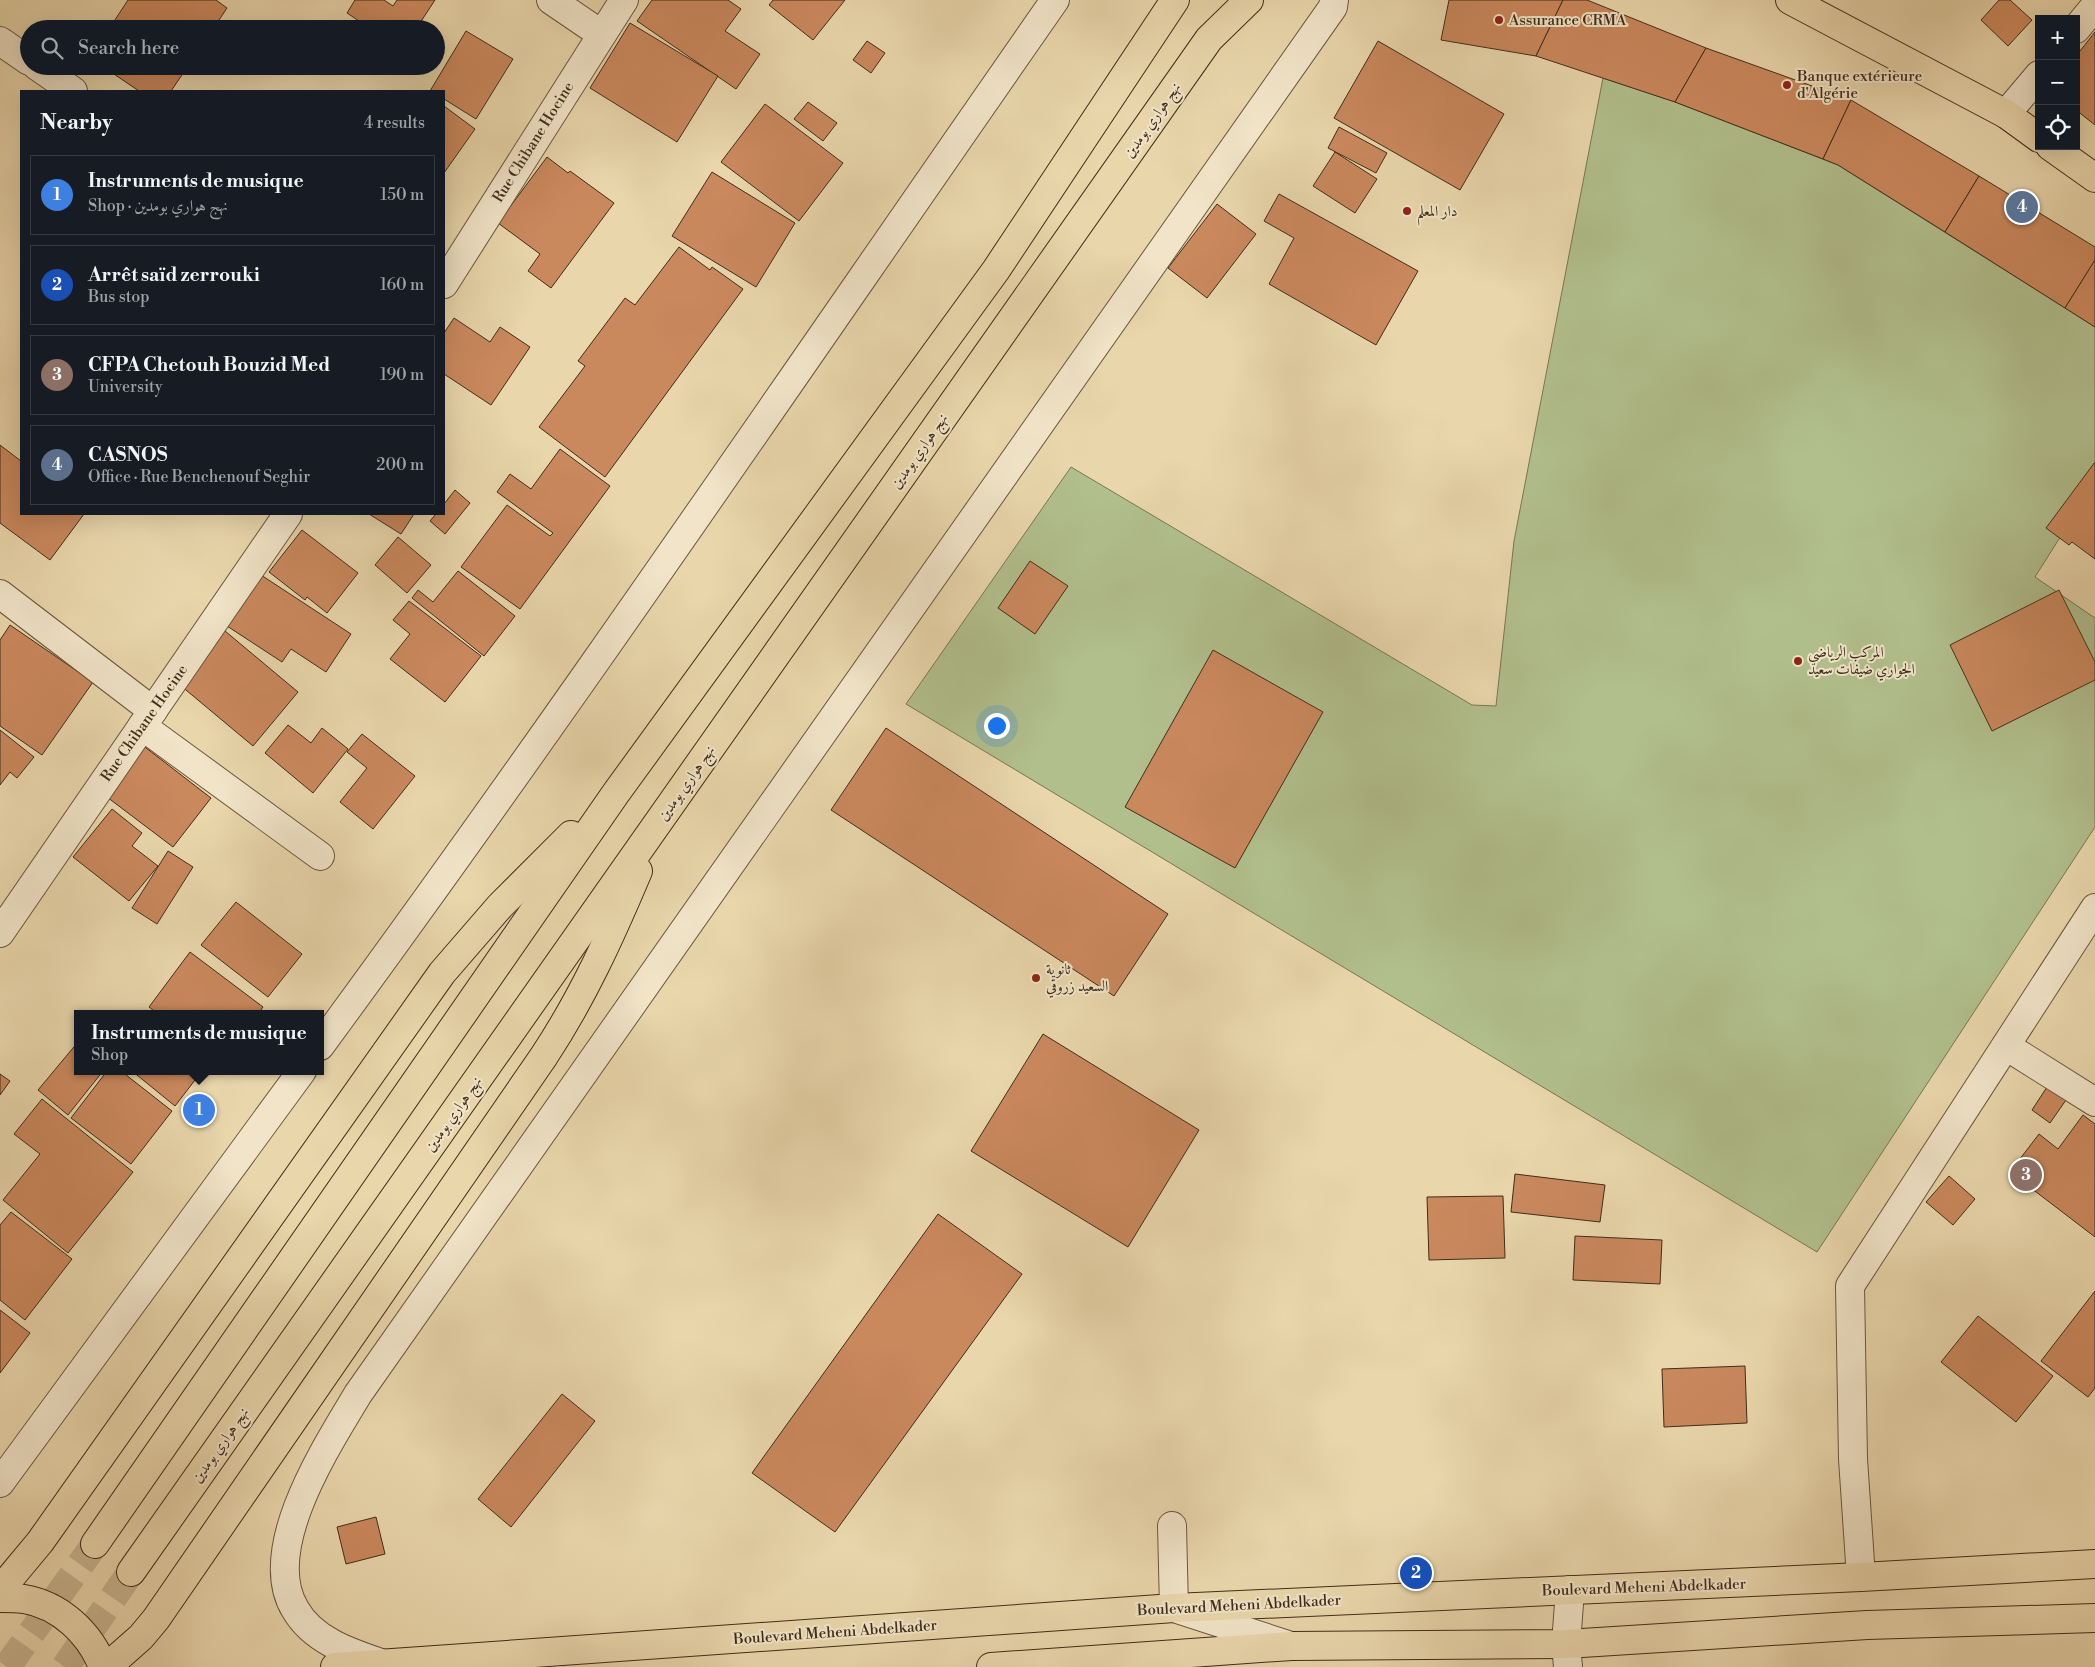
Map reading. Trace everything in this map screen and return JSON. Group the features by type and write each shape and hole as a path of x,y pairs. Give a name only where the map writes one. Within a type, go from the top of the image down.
{"main road":[{"path":"95,1544 616,793 996,270 1175,0"},
{"name":"نهج هواري بومدين","path":"131,1572 1208,39 1249,0"},
{"path":"1790,0 2006,114 2035,135"},
{"path":"2056,150 2095,178"},
{"path":"0,1590 40,1542 442,973 500,906 616,793"},
{"path":"0,1598 24,1599 54,1609 79,1628 98,1653 105,1667 141,1638 156,1619 566,1022 604,950 658,823"},
{"name":"Boulevard Meheni Abdelkader","path":"334,1667 1174,1608 1861,1577 2095,1564"},
{"path":"991,1667 1291,1646 1567,1655 1866,1625 2095,1618"}],"street":[{"path":"551,0 602,34"},
{"name":"Rue Chibane Hocine","path":"445,282 624,0"},
{"path":"324,1041 411,922 638,600 1055,0"},
{"path":"384,1664 344,1650 318,1634 294,1609 286,1586 286,1551 294,1514 337,1429 375,1370 1333,7 1334,0"},
{"path":"2080,24 2095,6"},
{"path":"0,41 20,55"},
{"path":"50,75 73,90"},
{"path":"2006,114 2035,80"},
{"name":"Rue Chibane Hocine","path":"0,933 287,515"},
{"path":"0,594 147,719 320,856"},
{"path":"1861,1577 1853,1459 1850,1286 2095,908"},
{"path":"2006,1046 2095,1102"},
{"path":"0,1483 299,1075"},
{"path":"1172,1526 1174,1608 1291,1646"},
{"path":"1567,1655 1570,1590"}],"green space":[{"name":"المركب الرياضي الجواري ضيفات سعيد","path":"1603,78 1675,102 1838,165 2095,327 2095,482 2035,577 2095,618 2095,827 1817,1252 906,704 1071,467 1472,705 1496,706 1514,541"}],"building":[{"path":"128,0 216,0 227,8 219,20 115,20"},
{"path":"355,0 384,0 393,6 397,0 435,0 422,20 358,20 347,13"},
{"path":"652,0 728,0 741,9 725,31 760,54 736,89 637,21"},
{"path":"773,0 845,0 813,40 769,5"},
{"name":"Assurance CRMA","path":"1449,0 1563,0 1536,56 1441,40"},
{"path":"1563,0 1587,0 1706,48 1675,102 1536,56"},
{"path":"1999,0 2010,0 2032,20 2008,46 1981,20"},
{"path":"630,23 718,76 677,142 590,88"},
{"path":"466,31 513,59 476,119 445,100 445,90 431,90 440,75 445,75 445,66"},
{"path":"2095,32 2095,125 2080,113 2080,51"},
{"path":"867,41 885,53 871,73 853,60"},
{"path":"1378,41 1504,114 1460,190 1334,118"},
{"path":"1706,48 1851,100 1823,159 1675,102"},
{"path":"115,75 182,75 172,90 138,90"},
{"path":"1851,100 1979,176 1945,232 1838,165 1823,159"},
{"path":"808,102 837,123 823,141 794,119"},
{"path":"765,104 843,163 799,221 721,162"},
{"path":"445,107 475,129 445,172"},
{"path":"1339,127 1387,153 1376,173 1328,148"},
{"path":"1335,152 1377,179 1355,213 1313,186"},
{"path":"547,157 614,203 551,288 528,271 540,254 498,223"},
{"path":"712,172 795,223 756,287 672,236"},
{"path":"1979,176 2095,247 2095,260 2065,308 1945,232"},
{"path":"1279,194 1418,271 1376,345 1269,284 1294,238 1264,221"},
{"path":"1217,204 1256,234 1207,298 1168,268"},
{"path":"679,247 710,270 712,267 743,289 605,477 539,427 585,366 578,361 625,298 635,305"},
{"path":"2095,260 2095,327 2065,308"},
{"path":"454,318 490,342 500,327 530,347 491,405 445,375 445,332"},
{"path":"0,445 20,460 20,515 83,515 50,560 0,523"},
{"path":"560,449 610,486 520,609 461,567 507,505 550,536 553,533 497,492 510,474 531,489"},
{"path":"2095,462 2095,559 2072,542 2069,545 2046,528"},
{"path":"455,490 470,503 445,534 430,521 435,515 445,515 445,503"},
{"path":"371,515 413,515 401,534"},
{"path":"302,530 358,573 327,613 307,597 305,600 269,572"},
{"path":"398,537 431,565 407,593 375,565"},
{"path":"1030,561 1068,586 1035,634 998,608"},
{"path":"458,571 515,616 484,656 412,598 418,590 433,602"},
{"path":"261,575 351,634 326,672 291,649 282,662 227,626"},
{"path":"2059,590 2095,662 2095,680 1992,731 1950,645"},
{"path":"409,601 481,656 445,702 390,659 410,634 393,620"},
{"path":"10,625 93,682 42,755 0,726 0,640"},
{"path":"225,631 298,692 253,746 180,685"},
{"path":"1213,650 1323,712 1235,868 1125,807"},
{"path":"288,725 311,743 322,728 348,749 313,793 265,753"},
{"path":"886,728 1168,914 1114,996 831,810"},
{"path":"0,730 34,757 17,778 10,772 0,785"},
{"path":"362,734 415,776 373,829 340,802 367,768 347,752"},
{"path":"141,744 211,798 173,847 103,794"},
{"path":"112,809 142,833 132,846 158,866 129,901 73,857"},
{"path":"168,851 193,867 157,924 132,908"},
{"path":"236,902 302,954 268,997 201,945"},
{"path":"190,952 263,1007 261,1010 153,1010 149,1007"},
{"path":"1043,1034 1199,1130 1128,1247 971,1151"},
{"path":"74,1047 74,1075 100,1075 68,1115 38,1090"},
{"path":"0,1074 10,1081 0,1095"},
{"path":"104,1075 126,1075 172,1111 131,1164 71,1118"},
{"path":"137,1075 199,1075 175,1106"},
{"path":"2047,1087 2066,1100 2050,1123 2032,1110"},
{"path":"42,1099 133,1172 68,1253 3,1200 40,1154 14,1134"},
{"path":"2083,1115 2095,1124 2095,1237 2010,1172 2039,1134 2058,1149"},
{"path":"1515,1174 1605,1185 1600,1222 1511,1212"},
{"path":"1949,1176 1975,1199 1953,1225 1926,1202"},
{"path":"1503,1196 1505,1258 1429,1260 1427,1197"},
{"path":"11,1212 72,1259 25,1320 0,1300 0,1225"},
{"path":"938,1214 1022,1274 835,1532 752,1473"},
{"path":"1575,1236 1662,1240 1660,1284 1573,1280"},
{"path":"2095,1291 2095,1388 2088,1397 2041,1361"},
{"path":"0,1310 30,1333 0,1373"},
{"path":"1978,1316 2053,1376 2016,1422 1941,1362"},
{"path":"1745,1366 1747,1423 1664,1427 1662,1369"},
{"path":"562,1394 595,1421 511,1527 478,1499"},
{"path":"376,1517 385,1554 346,1564 337,1527"}],"tunnel":[{"path":"7,1667 95,1544"},
{"path":"65,1667 131,1572"}],"place":[{"name":"Assurance CRMA","path":"1499,20"},
{"name":"Banque extérieure d'Algérie","path":"1787,85"},
{"name":"CASNOS","path":"2022,207"},
{"name":"دار المعلم","path":"1407,211"},
{"name":"المركب الرياضي الجواري ضيفات سعيد","path":"1798,661"},
{"name":"ثانوية السعيد زروقي","path":"1036,978"},
{"name":"Instruments de musique","path":"199,1110"},
{"name":"CFPA Chetouh Bouzid Med","path":"2026,1175"},
{"name":"Arrêt saïd zerrouki","path":"1416,1573"}]}
